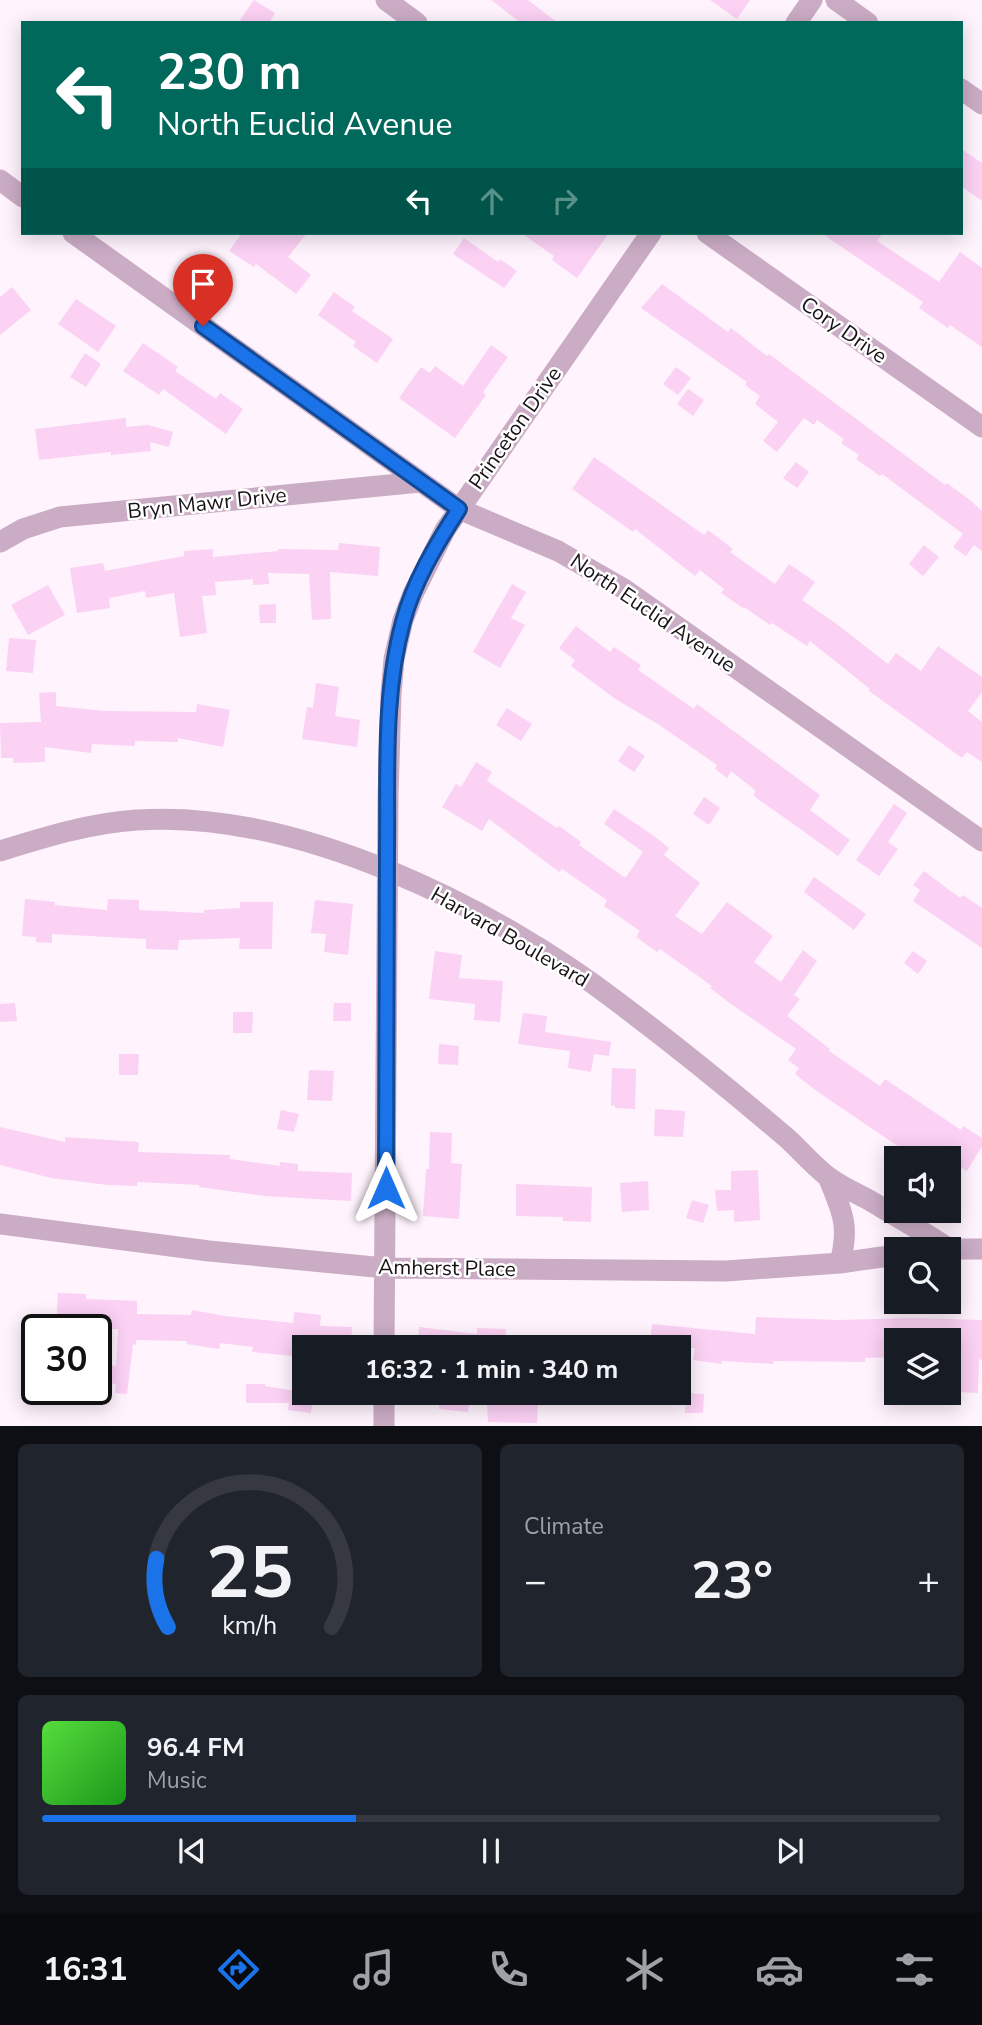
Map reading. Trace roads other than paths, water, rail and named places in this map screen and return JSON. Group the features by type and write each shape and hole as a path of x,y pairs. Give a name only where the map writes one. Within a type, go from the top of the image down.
{"street":[{"path":"386,0 414,21"},
{"path":"797,21 812,0"},
{"path":"836,0 865,21"},
{"path":"963,90 982,104"},
{"path":"2,185 21,196"},
{"name":"North Euclid Avenue","path":"76,235 459,509 540,542 624,589 982,841"},
{"name":"Princeton Drive","path":"384,1335 387,869 391,694 394,659 403,620 445,530 650,235"},
{"name":"Cory Drive","path":"710,235 982,427"},
{"name":"Bryn Mawr Drive","path":"0,542 23,528 60,517 420,482"},
{"name":"Harvard Boulevard","path":"0,851 92,825 138,820 188,820 243,827 338,851 387,869 517,936 617,1001 788,1139 828,1177 923,1237"},
{"path":"828,1177 844,1214 846,1241 840,1263"},
{"name":"Amherst Place","path":"0,1224 209,1251 385,1268 726,1271 840,1263 884,1257"},
{"path":"961,1249 982,1250"},
{"path":"384,1405 384,1426"}]}
